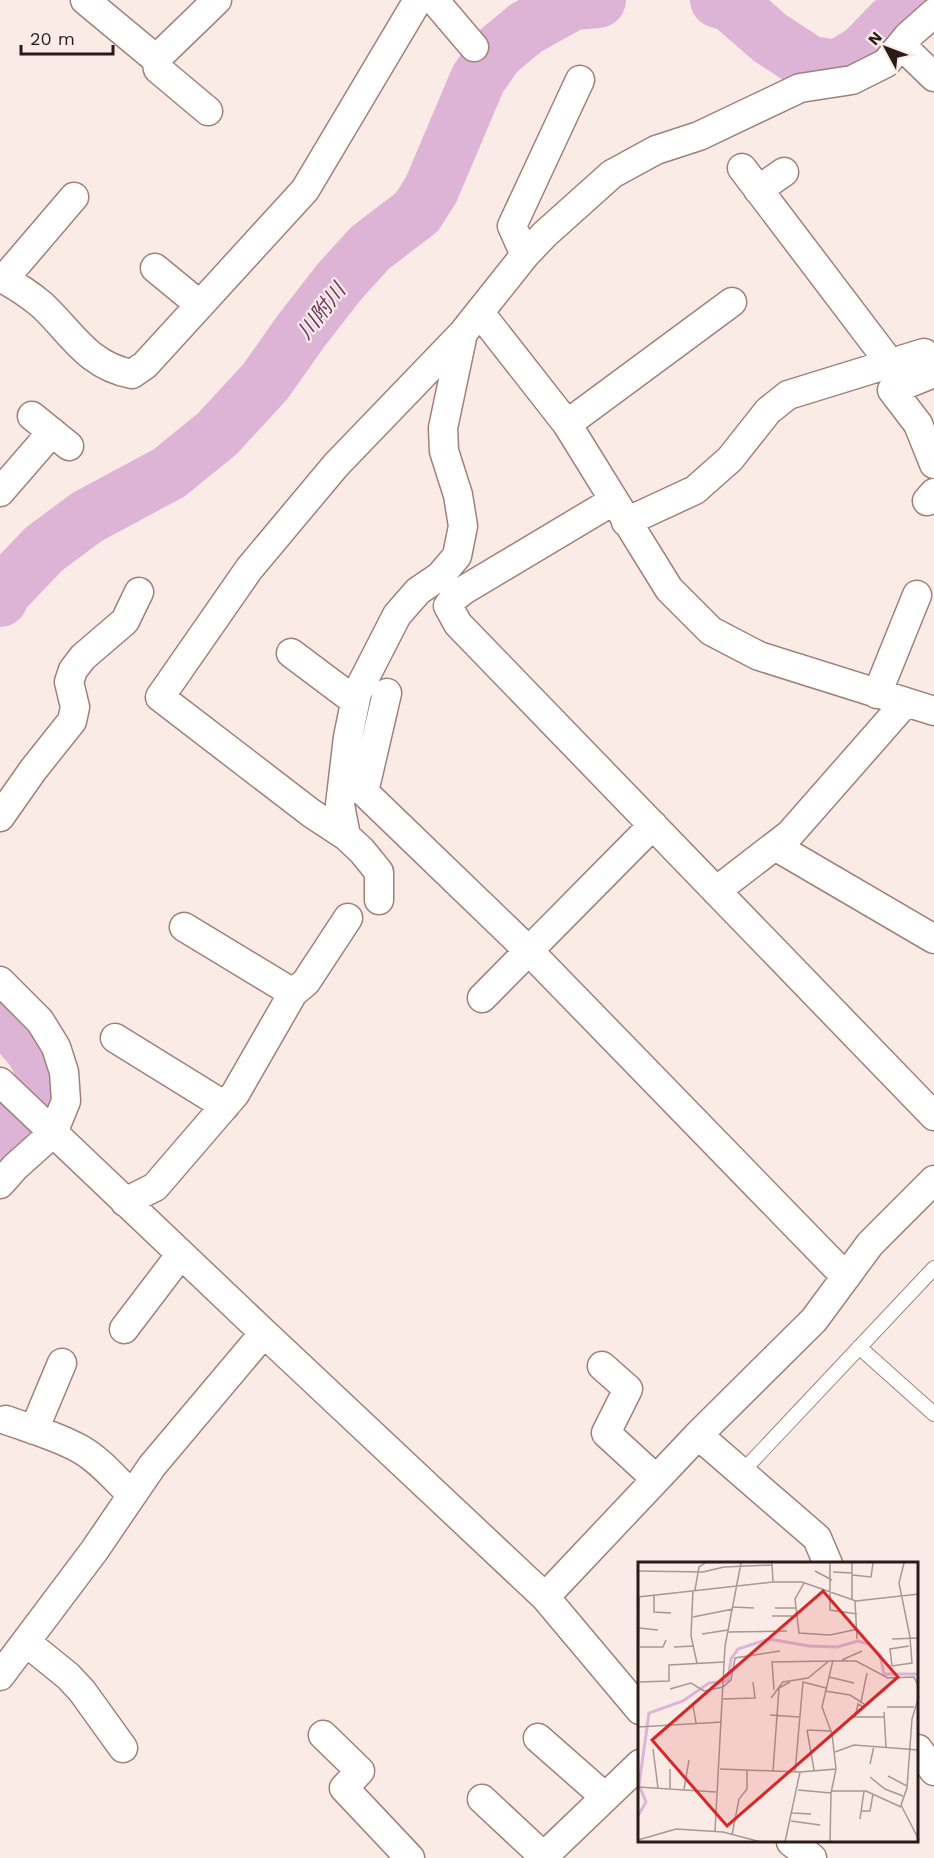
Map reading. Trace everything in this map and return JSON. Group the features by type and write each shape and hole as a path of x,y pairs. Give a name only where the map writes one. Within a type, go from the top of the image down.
{"street":[{"path":"86,0 156,59 158,69 208,111"},
{"path":"156,59 217,0"},
{"path":"74,197 5,286 43,307 80,347 100,363 118,372 132,374 145,365 305,190 418,0"},
{"path":"434,0 474,46"},
{"path":"379,900 379,872 346,836 311,813 159,697 249,569 336,465 471,323 544,234 612,174 656,150 699,136 800,88 852,80 886,63 900,45 934,13"},
{"path":"900,45 934,77"},
{"path":"525,255 512,226 580,80"},
{"path":"784,172 750,179 890,363"},
{"path":"155,268 200,306"},
{"path":"567,424 732,302"},
{"path":"471,323 567,424 669,589 711,631 759,656 934,711"},
{"path":"346,836 340,805 348,737 357,693 397,615 418,591 440,576 456,556 463,526 458,495 444,452 443,428 471,323"},
{"path":"934,464 918,424 892,390 927,364 890,363 788,395 768,411 730,459 695,490 620,512 464,590 448,606 458,624 934,1116"},
{"path":"0,492 51,432"},
{"path":"0,818 33,770 72,722 75,707 69,682 73,670 83,657 125,621 139,592"},
{"path":"877,694 917,596"},
{"path":"291,653 355,701"},
{"path":"387,693 364,792 529,951 846,1277"},
{"path":"716,891 790,834 905,703"},
{"path":"482,998 653,825"},
{"path":"775,846 934,939"},
{"path":"126,1202 155,1187 235,1094 293,993 306,982 348,918"},
{"path":"183,927 293,993"},
{"path":"0,981 40,1021 56,1047 63,1072 66,1101 53,1133 15,1167 0,1184"},
{"path":"115,1038 225,1106"},
{"path":"0,1082 545,1597 638,1708"},
{"path":"545,1597 698,1435 814,1320 870,1244 934,1180"},
{"path":"124,1329 181,1254"},
{"path":"0,1676 94,1551 152,1466 264,1333"},
{"path":"34,1430 62,1363"},
{"path":"602,1366 628,1389 606,1433 656,1479"},
{"path":"6,1420 58,1438 82,1450 132,1495"},
{"path":"698,1435 817,1538 827,1562"},
{"path":"26,1642 68,1676 82,1691 123,1748"},
{"path":"323,1736 360,1771 344,1788 410,1858"},
{"path":"538,1737 605,1797"},
{"path":"482,1799 542,1857 638,1766"},
{"path":"792,1843 812,1858"}],"lane":[{"path":"741,1473 934,1268"},
{"path":"859,1347 934,1414"}],"waterway":[{"name":"川附川","path":"0,599 3,592 44,549 87,517 169,473 217,434 265,382 340,281 370,248 417,212 431,190 478,79 497,52 526,28 573,2 598,0"},
{"name":"川附川","path":"718,0 731,4 770,38 810,64 838,68 864,52 891,24 922,0"},
{"name":"川附川","path":"0,1014 34,1051 43,1072 44,1084 39,1101 0,1142"}]}
